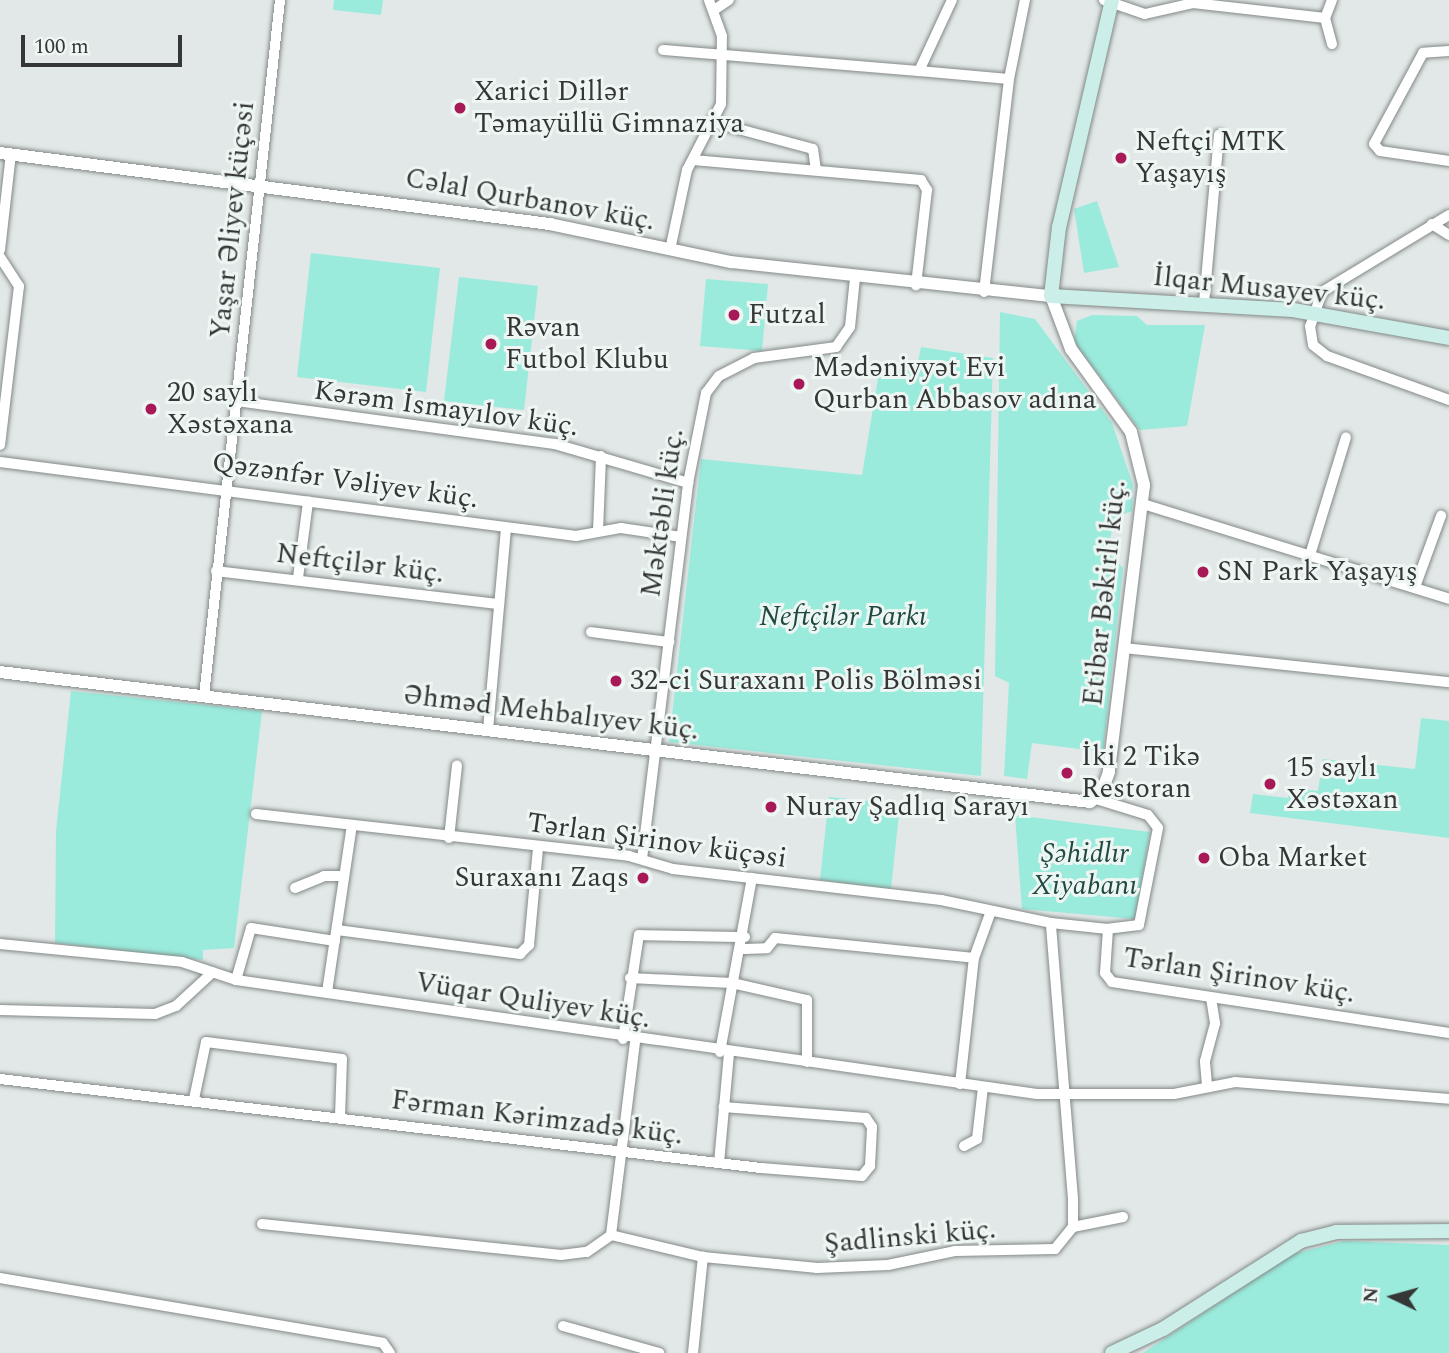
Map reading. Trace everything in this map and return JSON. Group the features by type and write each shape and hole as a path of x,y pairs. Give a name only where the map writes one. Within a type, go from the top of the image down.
{"main road":[{"name":"Etibar Bəkirli küç.","path":"1051,296 1059,227 1109,1"},
{"name":"İlqar Musayev küç.","path":"1051,296 1204,303 1313,314 1449,338"},
{"path":"1112,1353 1163,1329 1301,1241 1336,1233 1449,1231"}],"street":[{"name":"Yaşar Əliyev küçəsi","path":"204,696 279,0"},
{"path":"670,250 693,160 716,123 722,56 711,5 729,0"},
{"path":"919,71 952,0"},
{"path":"984,292 1009,79 1025,0"},
{"path":"1291,12 1295,0"},
{"path":"1332,0 1325,19 1332,44"},
{"path":"1109,1 1145,14 1178,3 1291,12 1325,19"},
{"path":"663,50 1009,79"},
{"path":"1448,54 1423,53 1374,144 1380,151 1449,161"},
{"path":"716,123 813,149 816,170"},
{"path":"1204,303 1219,135"},
{"name":"Cəlal Qurbanov küç.","path":"5,153 550,224 670,250 855,278 984,292 1051,296"},
{"path":"0,250 5,153"},
{"path":"693,160 816,170 924,183 916,285"},
{"path":"1449,215 1322,292 1313,314 1313,345 1327,356 1449,400"},
{"path":"1432,224 1449,235"},
{"path":"0,257 19,286 0,445"},
{"name":"Məktəbli küç.","path":"642,859 688,483 712,383 754,358 836,347 850,327 855,278"},
{"name":"Etibar Bəkirli küç.","path":"1051,296 1072,349 1134,439 1143,504 1109,772 1096,799"},
{"name":"Kərəm İsmayılov küç.","path":"236,401 555,444 688,483"},
{"path":"1310,555 1346,437"},
{"path":"598,531 601,456"},
{"name":"Qəzənfər Vəliyev küç.","path":"0,462 226,487 308,502 576,536 598,531 681,537"},
{"path":"298,578 308,502"},
{"path":"1143,504 1449,599"},
{"path":"1415,587 1441,516"},
{"path":"488,730 506,527"},
{"name":"Neftçilər küç.","path":"216,571 298,578 499,604"},
{"path":"591,632 669,642"},
{"path":"1124,648 1449,681"},
{"name":"Əhməd Mehbalıyev küç.","path":"0,672 1042,799 1096,799"},
{"path":"449,838 457,765"},
{"name":"Tərlan Şirinov küç.","path":"1096,799 1148,815 1158,828 1139,925 1108,929 1105,973 1112,982 1449,1033"},
{"name":"Tərlan Şirinov küçəsi","path":"256,814 642,859 752,878 991,911 1051,923"},
{"path":"327,992 352,825"},
{"path":"236,980 251,928 520,954 528,945 538,848"},
{"path":"295,888 324,876 344,876"},
{"path":"719,1163 724,1052 732,982 744,943 752,878"},
{"path":"960,1084 974,958 991,911"},
{"path":"1108,929 1051,923 1073,1227 1124,1217"},
{"path":"262,1224 561,1255 587,1252 611,1235 621,1152 634,940 643,932 767,948 775,938 974,958"},
{"name":"Vüqar Quliyev küç.","path":"0,944 182,962 236,980 629,1040 983,1087 1062,1093"},
{"path":"0,1010 155,1014 176,1006 213,972"},
{"path":"630,978 732,982 807,1000 807,1062"},
{"path":"1207,1085 1205,1061 1215,1023 1211,997"},
{"path":"194,1099 206,1042 342,1059 340,1116"},
{"name":"Fərman Kərimzadə küç.","path":"0,1079 340,1116 719,1163 852,1175 870,1166 872,1127 866,1118 723,1107"},
{"path":"1062,1093 1174,1094 1207,1085 1235,1082 1449,1099"},
{"path":"964,1146 977,1139 983,1087"},
{"name":"Şadlinski küç.","path":"611,1235 703,1258 808,1268 888,1265 955,1251 1055,1249 1073,1227"},
{"path":"693,1353 703,1258"},
{"path":"0,1279 383,1343 390,1353"},
{"path":"563,1326 659,1353"}],"green space":[{"path":"334,0 383,0 381,15 333,10"},
{"path":"1097,201 1119,267 1084,273 1074,209"},
{"path":"311,253 440,268 426,392 297,377"},
{"name":"Rəvan Futbol Klubu","path":"459,277 538,286 524,410 444,401"},
{"name":"Futzal","path":"706,279 768,284 762,351 700,346"},
{"path":"1000,312 1035,319 1112,423 1133,485 1132,511 1114,518 1108,552 1123,568 1103,752 1032,743 1027,779 1004,776 1009,683 995,676"},
{"path":"1092,315 1137,316 1147,325 1205,325 1187,426 1140,430 1074,342 1077,321"},
{"name":"Neftçilər Parkı","path":"921,347 993,358 981,776 669,742 701,459 862,475 880,366 916,371"},
{"path":"71,691 262,711 234,948 203,950 203,960 55,943 56,831"},
{"path":"1421,718 1449,721 1449,838 1250,813 1253,794 1288,798 1290,788 1318,791 1323,759 1415,769"},
{"path":"829,797 900,804 891,889 820,880"},
{"name":"Şəhidlır Xiyabanı","path":"1015,815 1150,832 1135,919 1022,909"},
{"path":"1344,1241 1449,1245 1449,1353 1143,1353 1293,1254"}],"place":[{"name":"Xarici Dillər Təmayüllü Gimnaziya","path":"460,108"},
{"name":"Neftçi MTK Yaşayış","path":"1121,158"},
{"name":"Futzal","path":"734,315"},
{"name":"Rəvan Futbol Klubu","path":"491,344"},
{"name":"Mədəniyyət Evi Qurban Abbasov adına","path":"799,384"},
{"name":"20 saylı Xəstəxana","path":"151,409"},
{"name":"SN Park Yaşayış","path":"1203,572"},
{"name":"32-ci Suraxanı Polis Bölməsi","path":"616,681"},
{"name":"İki 2 Tikə Restoran","path":"1067,773"},
{"name":"15 saylı Xəstəxan","path":"1270,784"},
{"name":"Nuray Şadlıq Sarayı","path":"771,807"},
{"name":"Oba Market","path":"1204,858"},
{"name":"Suraxanı Zaqs","path":"643,878"}]}
